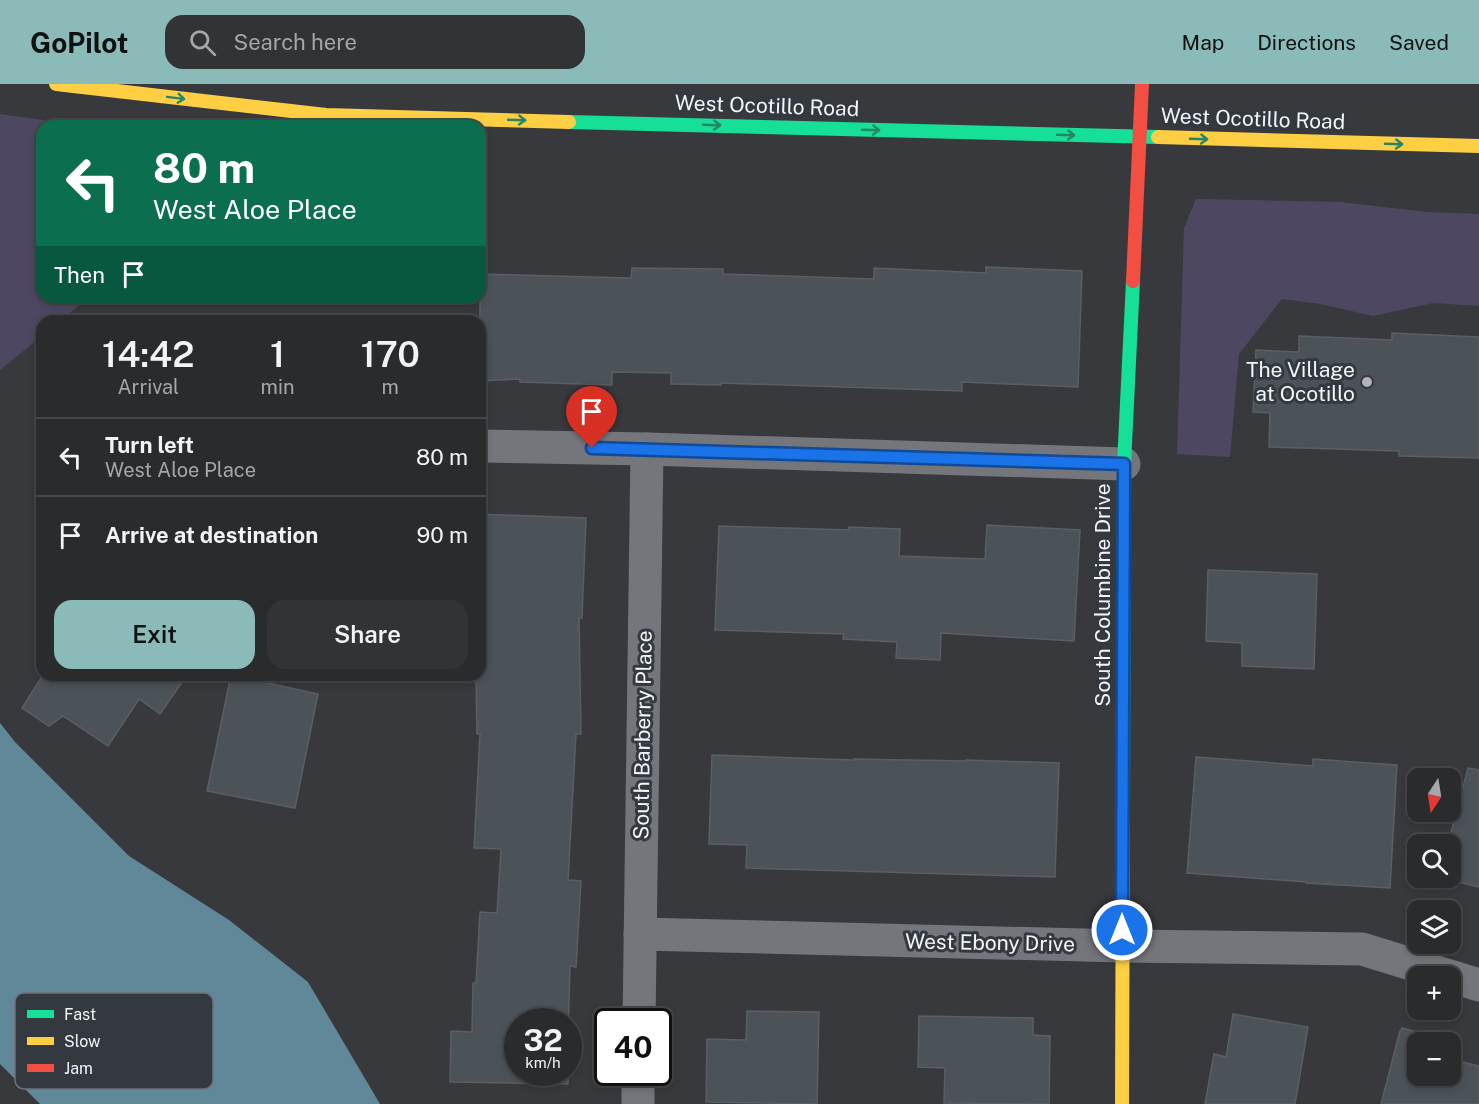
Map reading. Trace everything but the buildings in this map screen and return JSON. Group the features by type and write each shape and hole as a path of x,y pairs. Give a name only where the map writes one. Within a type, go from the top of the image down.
{"main road":[{"name":"West Ocotillo Road","path":"56,84 326,115 1479,146"},
{"name":"South Columbine Drive","path":"1122,1104 1124,464 1142,84"}],"street":[{"path":"486,447 647,449 1124,464"},
{"name":"South Barberry Place","path":"639,1008 647,449"},
{"name":"West Ebony Drive","path":"640,934 1123,946 1362,949 1479,985"},
{"path":"638,1086 638,1104"}],"shaded area":[{"path":"0,114 44,120 36,120 36,303 82,303 67,315 36,315 36,341 0,370"},
{"path":"1196,199 1341,202 1427,212 1479,214 1479,306 1433,303 1373,316 1320,304 1282,299 1239,354 1230,457 1177,454 1184,228"}],"water":[{"path":"0,723 15,742 129,856 229,920 308,982 380,1104 40,1104 25,1089 213,1089 213,993 15,993 15,1079 0,1064"}],"traffic: fast":[{"path":"569,122 1158,137"},
{"path":"1123,810 1124,464 1133,281"}],"traffic: slow":[{"path":"56,84 326,115 569,122"},
{"path":"1158,137 1479,146"},
{"path":"1122,1104 1123,810"}],"traffic: jam":[{"path":"1133,281 1142,84"}],"place":[{"name":"The Village at Ocotillo","path":"1367,382"}],"route":[{"path":"592,448 1124,464 1122,930"}]}
